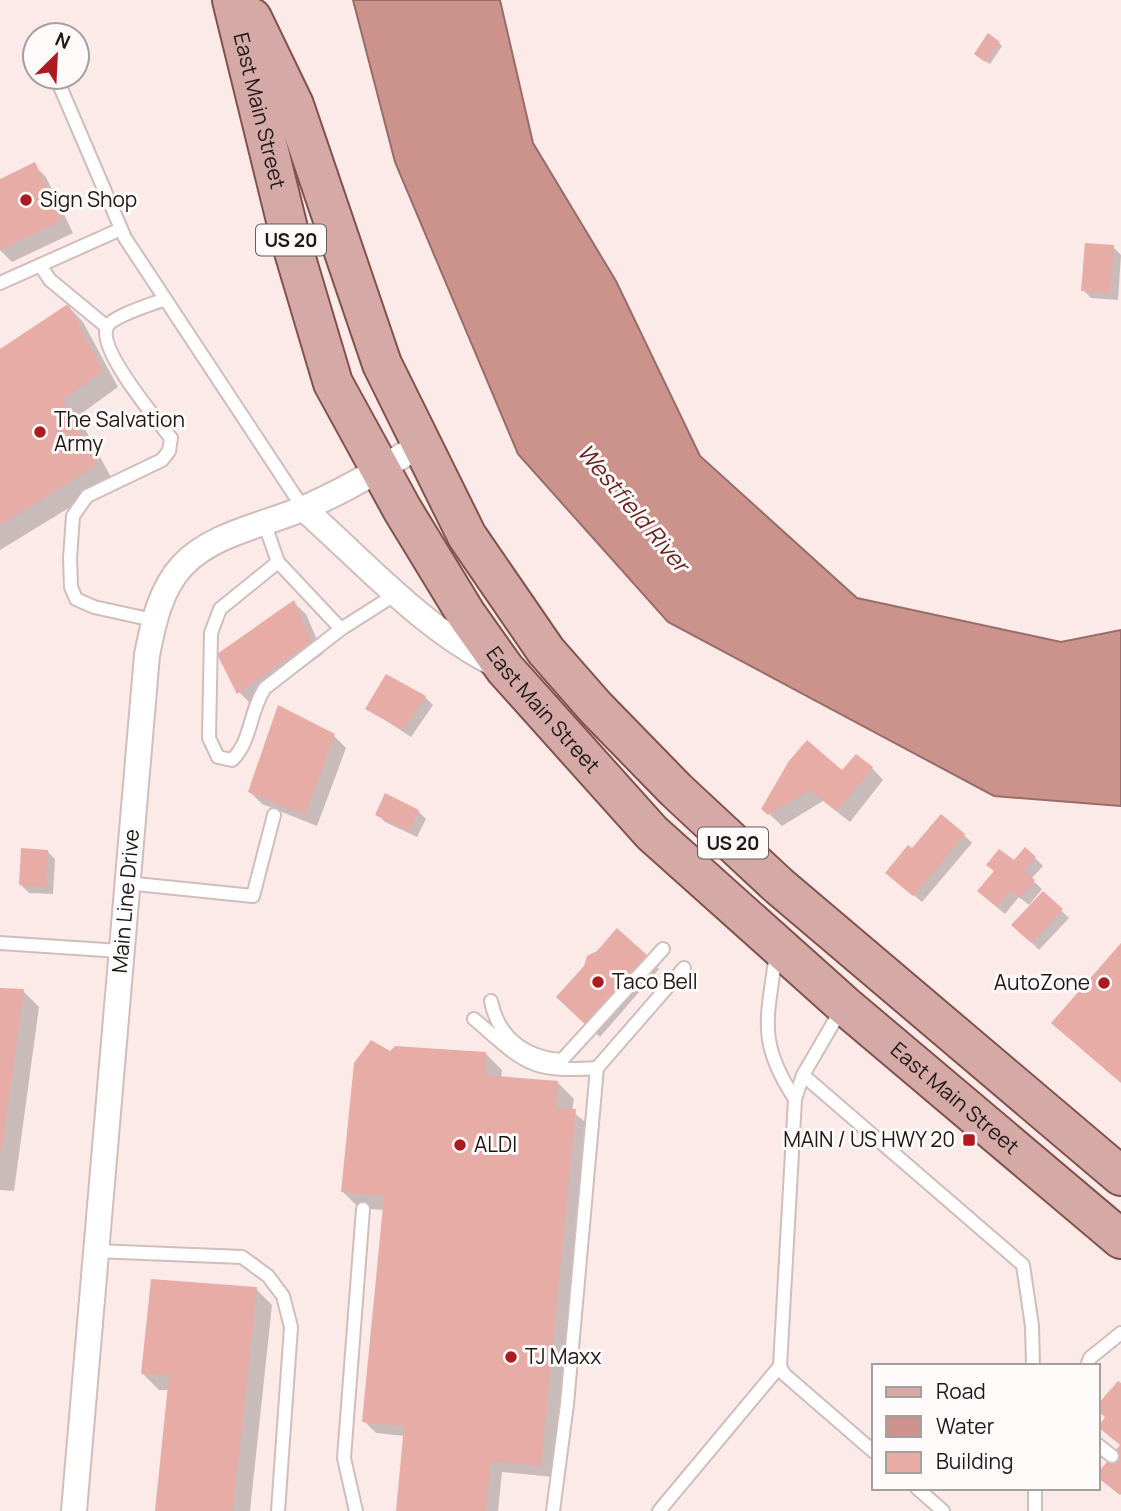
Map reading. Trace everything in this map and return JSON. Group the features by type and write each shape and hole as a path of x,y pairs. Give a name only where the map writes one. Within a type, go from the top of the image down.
{"main road":[{"name":"East Main Street","path":"232,0 292,245 333,383 466,614 505,669 652,833 844,1005 1121,1238"},
{"name":"East Main Street","path":"244,0 294,104 382,365 467,536 546,651 596,708 676,790 779,886 1121,1176"}],"street":[{"name":"Main Line Drive","path":"74,1511 126,883 147,654 153,620 168,585 182,565 202,549 303,508 381,469 420,445"},
{"path":"303,508 396,594 467,651 505,669"}],"lane":[{"path":"63,91 121,229 303,508"},
{"path":"0,283 121,229"},
{"path":"40,265 50,280 107,327"},
{"path":"153,620 94,607 76,599 71,587 73,516 87,496 162,460 169,451 171,438 131,387 115,359 106,335 107,327 114,320 165,299"},
{"path":"264,522 278,562 341,629"},
{"path":"278,562 220,608 211,633 209,738 218,757 232,760 243,750 257,700 265,688 341,629 396,594"},
{"path":"126,883 253,895 274,815"},
{"path":"0,943 120,951"},
{"path":"777,947 766,1039 776,1070 795,1099"},
{"path":"491,1001 495,1021 509,1040 541,1059 562,1060 663,949"},
{"path":"553,1511 567,1404 597,1068 684,968"},
{"path":"844,1005 803,1075 795,1099 780,1366 784,1374 872,1450"},
{"path":"474,1019 525,1063 557,1071 597,1068"},
{"path":"803,1075 1023,1265 1032,1326 1033,1364"},
{"path":"356,1511 344,1458 363,1209"},
{"path":"95,1251 242,1257 268,1276 282,1296 291,1327 278,1511"},
{"path":"1088,1364 1090,1358 1121,1333"},
{"path":"659,1511 780,1366"},
{"path":"1100,1447 1112,1456"},
{"path":"919,1490 943,1511"},
{"path":"1035,1490 1035,1511"}],"water":[{"name":"Westfield River","path":"353,0 500,0 533,143 616,281 700,456 857,598 1061,642 1121,630 1121,806 994,796 668,622 518,454 395,162"}],"building":[{"path":"988,33 1000,42 985,62 974,54"},
{"name":"Sign Shop","path":"35,162 62,220 0,250 0,179"},
{"path":"1085,243 1114,245 1110,293 1081,291"},
{"name":"The Salvation Army","path":"68,304 103,371 63,400 98,464 0,525 0,349"},
{"path":"294,600 312,641 237,694 217,654"},
{"path":"386,674 426,696 403,730 365,709"},
{"path":"278,705 335,734 305,815 248,792"},
{"path":"807,740 842,770 856,754 873,767 837,811 810,790 768,815 761,809 789,761"},
{"path":"385,793 419,810 409,831 375,815"},
{"path":"941,814 965,834 913,896 885,873 908,845 912,848"},
{"path":"1025,847 1036,857 1024,871 1035,880 1020,898 1010,891 997,907 977,891 994,871 986,865 999,849 1014,860"},
{"path":"21,848 48,850 46,887 19,885"},
{"path":"1043,891 1063,909 1031,943 1011,925"},
{"name":"Taco Bell","path":"617,928 648,956 587,1026 556,997 584,966 587,956 597,951"},
{"name":"AutoZone","path":"1121,943 1121,1083 1051,1023"},
{"path":"0,988 24,989 2,1150 0,1150"},
{"path":"371,1040 390,1051 395,1046 486,1052 485,1075 558,1081 556,1108 576,1109 541,1466 491,1461 486,1511 396,1511 404,1426 362,1422 384,1196 341,1192 354,1063"},
{"path":"151,1279 257,1287 233,1511 155,1511 169,1375 141,1374"},
{"path":"1118,1381 1121,1383 1120,1495 1100,1480 1100,1470 1120,1445 1100,1429 1105,1417 1100,1413 1100,1402"}],"place":[{"name":"Sign Shop","path":"26,200"},
{"name":"The Salvation Army","path":"40,432"},
{"name":"Taco Bell","path":"598,982"},
{"name":"AutoZone","path":"1104,983"},
{"name":"MAIN / US HWY 20","path":"969,1140"},
{"name":"ALDI","path":"460,1145"},
{"name":"TJ Maxx","path":"511,1357"}]}
